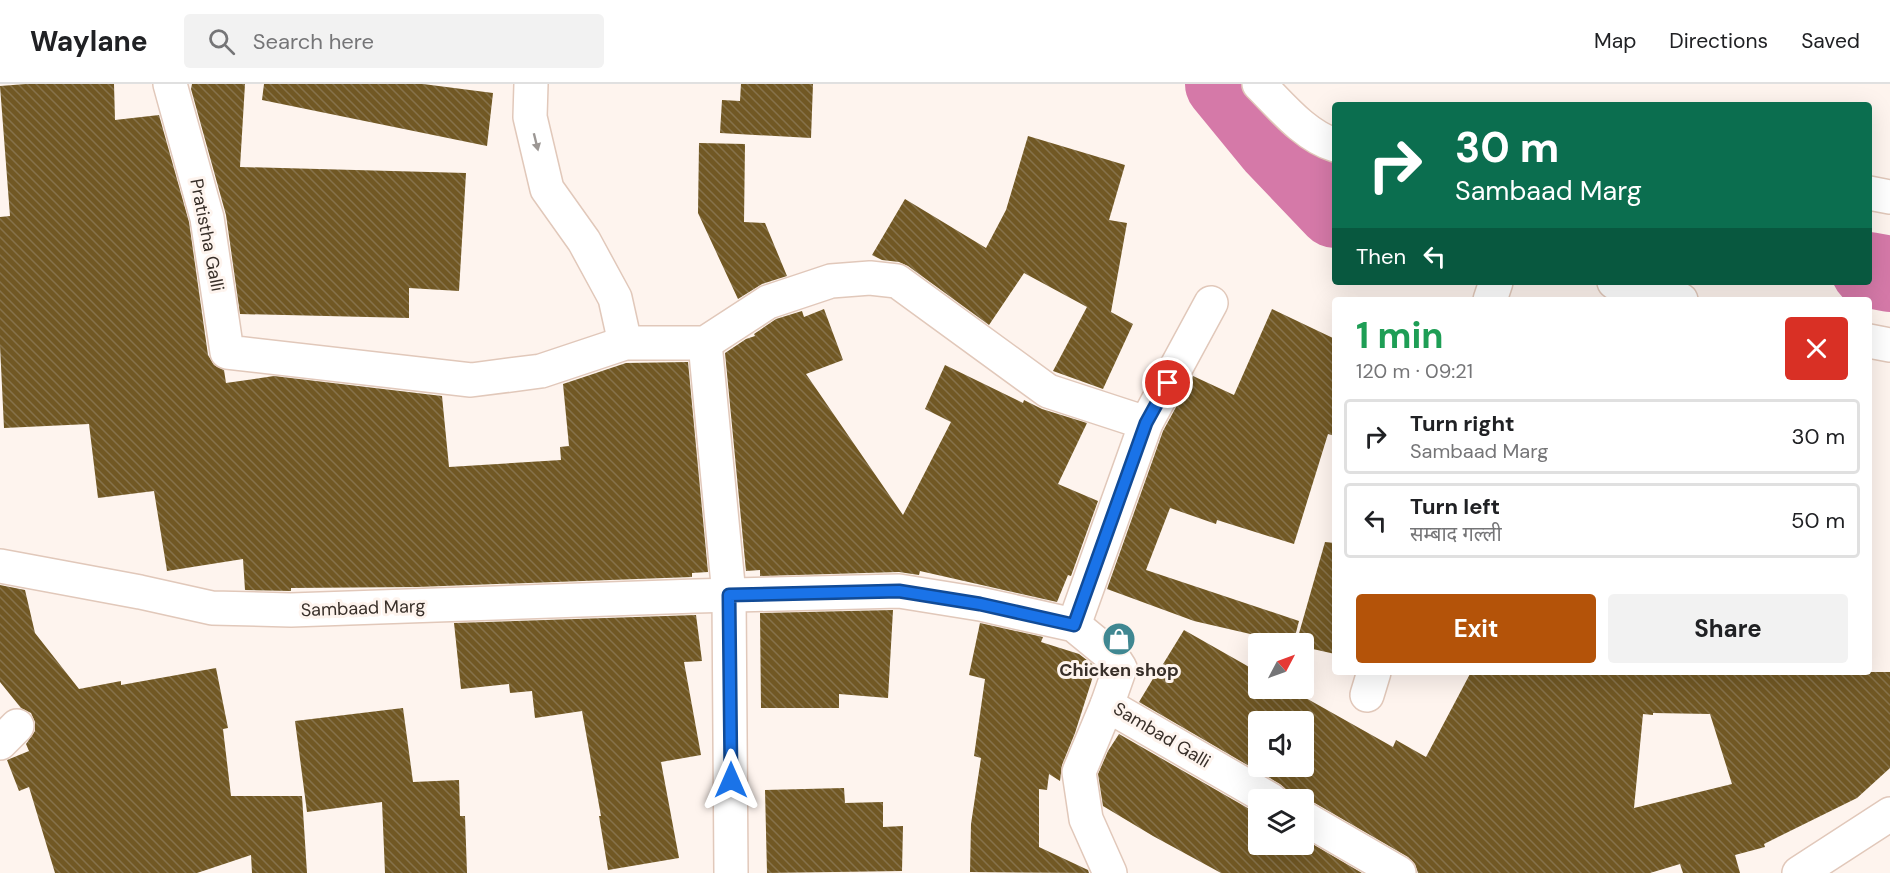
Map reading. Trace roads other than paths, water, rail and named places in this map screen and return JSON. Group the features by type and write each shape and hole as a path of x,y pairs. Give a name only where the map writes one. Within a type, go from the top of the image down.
{"street":[{"name":"Pratistha Galli","path":"170,84 207,219 227,352 471,380 541,371 625,343"},
{"path":"531,84 530,117 547,189 584,241 615,298 625,343 705,343 768,302 831,281 870,278 897,281 1048,391 1146,423"},
{"path":"1259,84 1296,120 1322,141 1332,144"},
{"path":"1872,194 1890,197"},
{"path":"1619,285 1667,297"},
{"path":"1074,625 1146,423 1211,303"},
{"path":"1872,342 1890,345"},
{"path":"705,343 729,595 731,873"},
{"name":"Sambaad Marg","path":"0,566 212,608 315,610 899,591 980,604 1074,625"},
{"name":"Sambad Galli","path":"1074,625 1113,657 1120,668 1107,705 1253,789"},
{"path":"1107,705 1079,772 1086,819 1110,873"},
{"path":"1798,873 1890,814"},
{"path":"1314,824 1399,873"}],"waterway":[{"path":"1223,84 1273,145 1332,207"},
{"path":"1872,271 1890,274"}],"place":[{"name":"Chicken shop","path":"1119,639"}]}
